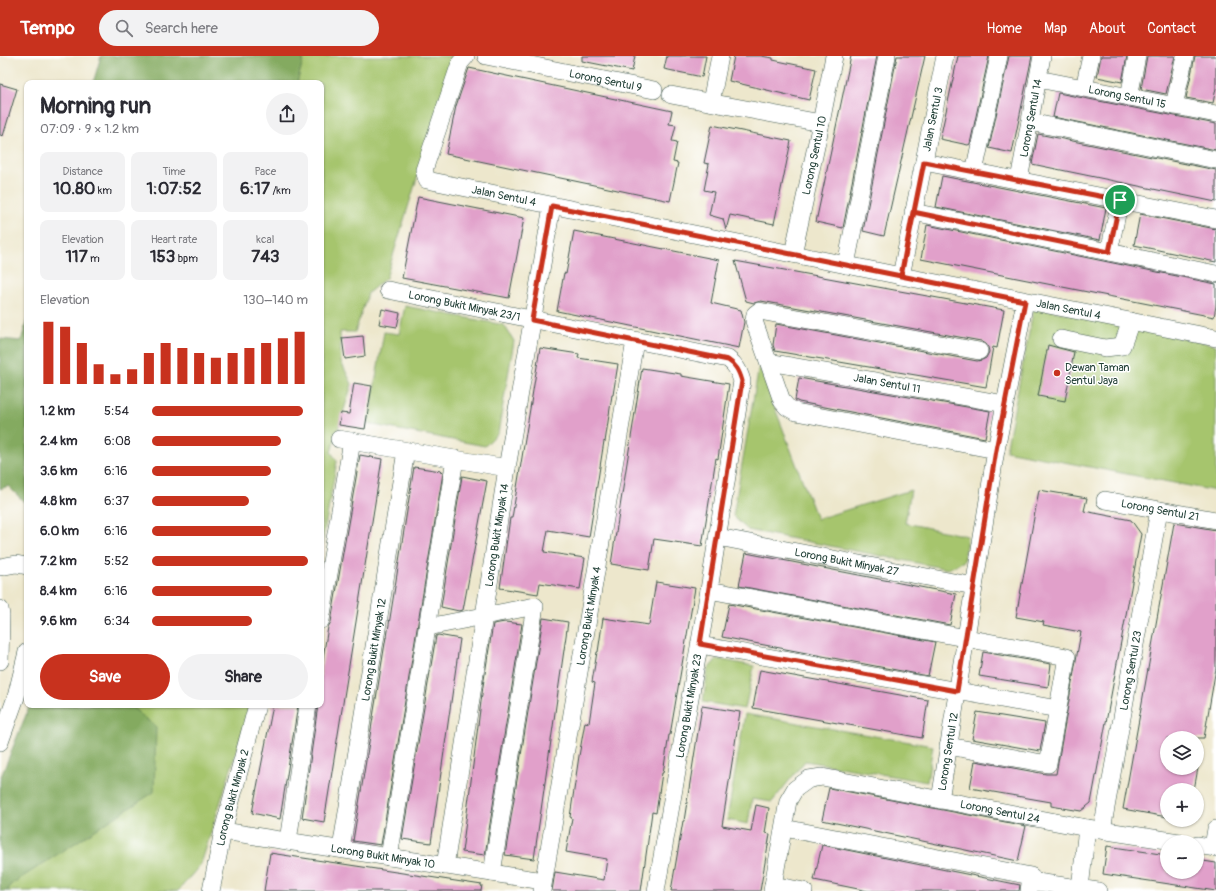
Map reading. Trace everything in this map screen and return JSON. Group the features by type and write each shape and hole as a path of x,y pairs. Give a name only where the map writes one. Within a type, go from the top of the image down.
{"street":[{"name":"Jalan Sentul 4","path":"466,56 460,63 424,170 427,180 1025,301 1216,338"},
{"name":"Lorong Sentul 9","path":"486,56 535,61 654,90"},
{"path":"711,102 720,56"},
{"name":"Lorong Sentul 10","path":"793,254 834,56"},
{"path":"846,265 887,56"},
{"name":"Jalan Sentul 3","path":"901,276 945,56"},
{"path":"974,172 999,56"},
{"name":"Lorong Sentul 14","path":"1019,180 1042,56"},
{"path":"1084,88 1091,56"},
{"path":"1128,97 1137,56"},
{"path":"1174,106 1185,56"},
{"name":"Lorong Sentul 15","path":"1038,79 1216,114"},
{"path":"671,95 821,123"},
{"path":"1030,122 1216,160"},
{"path":"924,162 1216,219"},
{"path":"1109,252 1120,200"},
{"name":"Lorong Bukit Minyak 14","path":"445,866 507,468 552,206"},
{"path":"913,212 1216,274"},
{"name":"Lorong Bukit Minyak 23/1","path":"388,290 728,360"},
{"name":"Lorong Sentul 12","path":"940,800 996,450 1025,301"},
{"path":"979,351 759,311 755,314 754,321 782,401 787,407 796,412 996,450"},
{"path":"1061,339 1105,348 1122,346 1131,321"},
{"name":"Lorong Bukit Minyak 4","path":"542,886 635,340"},
{"name":"Lorong Bukit Minyak 23","path":"656,891 700,644 742,381 740,371 735,364 728,360"},
{"name":"Jalan Sentul 11","path":"769,362 1005,404"},
{"path":"324,598 346,440 507,468"},
{"name":"Lorong Bukit Minyak 12","path":"341,849 406,451"},
{"path":"389,857 455,459"},
{"name":"Lorong Sentul 21","path":"1105,500 1216,520"},
{"name":"Lorong Sentul 23","path":"1080,888 1095,829 1159,510"},
{"name":"Lorong Bukit Minyak 27","path":"718,537 974,586"},
{"path":"0,566 16,564 24,565"},
{"path":"709,590 1067,657 1048,764 948,746"},
{"path":"428,627 535,606 492,873"},
{"path":"0,609 0,661"},
{"path":"700,644 1058,709"},
{"path":"0,742 6,707 24,660"},
{"name":"Lorong Bukit Minyak 2","path":"211,891 223,831 257,708"},
{"path":"288,841 308,708"},
{"name":"Lorong Sentul 24","path":"784,828 788,801 796,789 809,779 822,777 1095,829 1160,839"},
{"path":"804,891 773,888 784,828 1031,876 1029,886 1080,888 1098,891"},
{"path":"1209,847 1216,829"},
{"name":"Lorong Bukit Minyak 10","path":"223,831 492,873 542,886"}],"green space":[{"path":"101,56 304,56 298,80 94,80"},
{"path":"304,56 455,56 386,278 368,293 355,332 340,332 341,362 352,384 331,452 337,461 324,532 324,80 298,80"},
{"path":"405,306 504,325 514,341 498,433 485,446 368,424 384,332 399,334"},
{"path":"1034,307 1216,345 1216,491 1006,451"},
{"path":"24,330 24,502 8,486 0,489 0,339 21,341"},
{"path":"759,366 817,519 911,490 905,523 967,536 964,561 948,569 748,530 733,516"},
{"path":"717,659 754,666 745,709 703,702 708,669"},
{"path":"29,708 133,708 156,727 154,792 10,885 8,891 0,891 0,779"},
{"path":"133,708 250,708 201,864 178,891 8,891 10,885 156,727"},
{"path":"745,714 933,746 927,782 805,761 772,802 752,799 748,824 727,820"}],"building":[{"path":"582,56 635,56 632,71 582,61"},
{"path":"667,56 706,56 702,77 664,69"},
{"path":"734,56 761,56 816,69 809,100 729,81"},
{"path":"851,56 877,56 843,228 816,222"},
{"path":"897,56 925,56 884,236 863,231"},
{"path":"958,56 989,56 970,144 968,145 940,139"},
{"path":"1009,56 1032,56 1012,153 989,148"},
{"path":"1101,56 1127,56 1122,82 1097,77"},
{"path":"1147,56 1175,56 1166,94 1141,89"},
{"path":"1195,56 1216,56 1216,88 1213,103 1186,98"},
{"path":"469,68 672,111 669,124 676,125 672,141 677,142 673,162 678,163 670,201 446,154 456,106"},
{"path":"0,84 17,89 3,136 0,135"},
{"path":"1058,93 1216,124 1216,150 1053,117"},
{"path":"712,125 791,141 774,224 730,215 726,230 723,219 709,215 714,192 704,190 709,164 704,163"},
{"path":"1038,134 1216,170 1216,202 1032,164"},
{"path":"942,176 1106,208 1100,240 936,207"},
{"path":"418,197 524,218 509,298 402,278"},
{"path":"1140,214 1216,229 1216,262 1134,245"},
{"path":"927,225 1216,284 1216,306 1214,317 921,259"},
{"path":"574,231 719,260 711,303 741,310 744,322 739,348 557,311"},
{"path":"735,261 1004,310 997,348 993,347 986,387 775,351 773,345 776,324 977,361 986,358 989,352 986,344 981,341 761,301 754,303 746,301"},
{"path":"382,309 400,313 397,327 379,324"},
{"path":"363,336 365,356 345,359 342,338"},
{"name":"Dewan Taman Sentul Jaya","path":"1048,345 1074,352 1065,401 1038,396"},
{"path":"540,348 579,354 578,358 618,364 589,537 548,530 544,552 585,558 580,589 540,583 538,594 500,588 510,518 512,518"},
{"path":"642,368 729,384 718,459 716,458 702,546 654,539 649,570 611,564"},
{"path":"799,378 990,411 985,438 799,402 795,400"},
{"path":"354,383 372,386 365,429 339,425 341,413 349,414"},
{"path":"360,455 382,459 324,822 302,818 318,708 324,708 324,652 328,627 331,622"},
{"path":"414,467 441,471 440,472 443,473 381,845 353,841"},
{"path":"462,476 487,481 463,610 459,611 441,607"},
{"path":"1039,490 1087,498 1084,511 1131,520 1141,534 1091,803 1081,811 1051,806 1051,802 970,788 975,761 1046,774 1056,774 1081,632 1043,625 1044,622 1016,617"},
{"path":"1174,523 1216,530 1216,668 1204,738 1204,731 1160,731 1160,775 1197,775 1195,783 1160,783 1160,816 1123,809"},
{"path":"746,553 956,594 950,625 739,586"},
{"path":"656,582 695,588 656,813 652,812 641,891 552,891 555,872 604,880 607,859 566,852 585,722 589,723 595,683 592,682 597,652 603,618 649,625"},
{"path":"729,604 935,642 928,676 722,637"},
{"path":"543,618 568,622 534,859 505,855"},
{"path":"505,622 522,624 485,855 462,852 483,686 493,624"},
{"path":"438,635 460,639 431,843 402,839 436,636"},
{"path":"983,652 1051,664 1048,687 979,676"},
{"path":"760,670 928,700 922,738 753,708"},
{"path":"702,706 740,712 722,826 751,831 756,805 769,808 765,833 770,834 760,891 671,891 684,821"},
{"path":"272,708 298,708 280,819 252,813"},
{"path":"977,712 1045,723 1040,751 972,739"},
{"path":"829,788 1026,826 1018,861 822,820"},
{"path":"822,845 1020,885 1019,891 868,891 814,880"},
{"path":"1107,846 1160,854 1160,879 1204,879 1204,861 1216,863 1216,891 1103,874"},
{"path":"270,853 482,885 481,891 264,891"}],"place":[{"name":"Dewan Taman Sentul Jaya","path":"1057,373"}],"route":[{"path":"1120,200 924,162 913,212 901,276 552,206 532,320 728,360 735,364 740,371 742,381 700,644 957,691 996,450 1025,301 901,276 907,244 913,212 1109,252 1120,200"}]}
